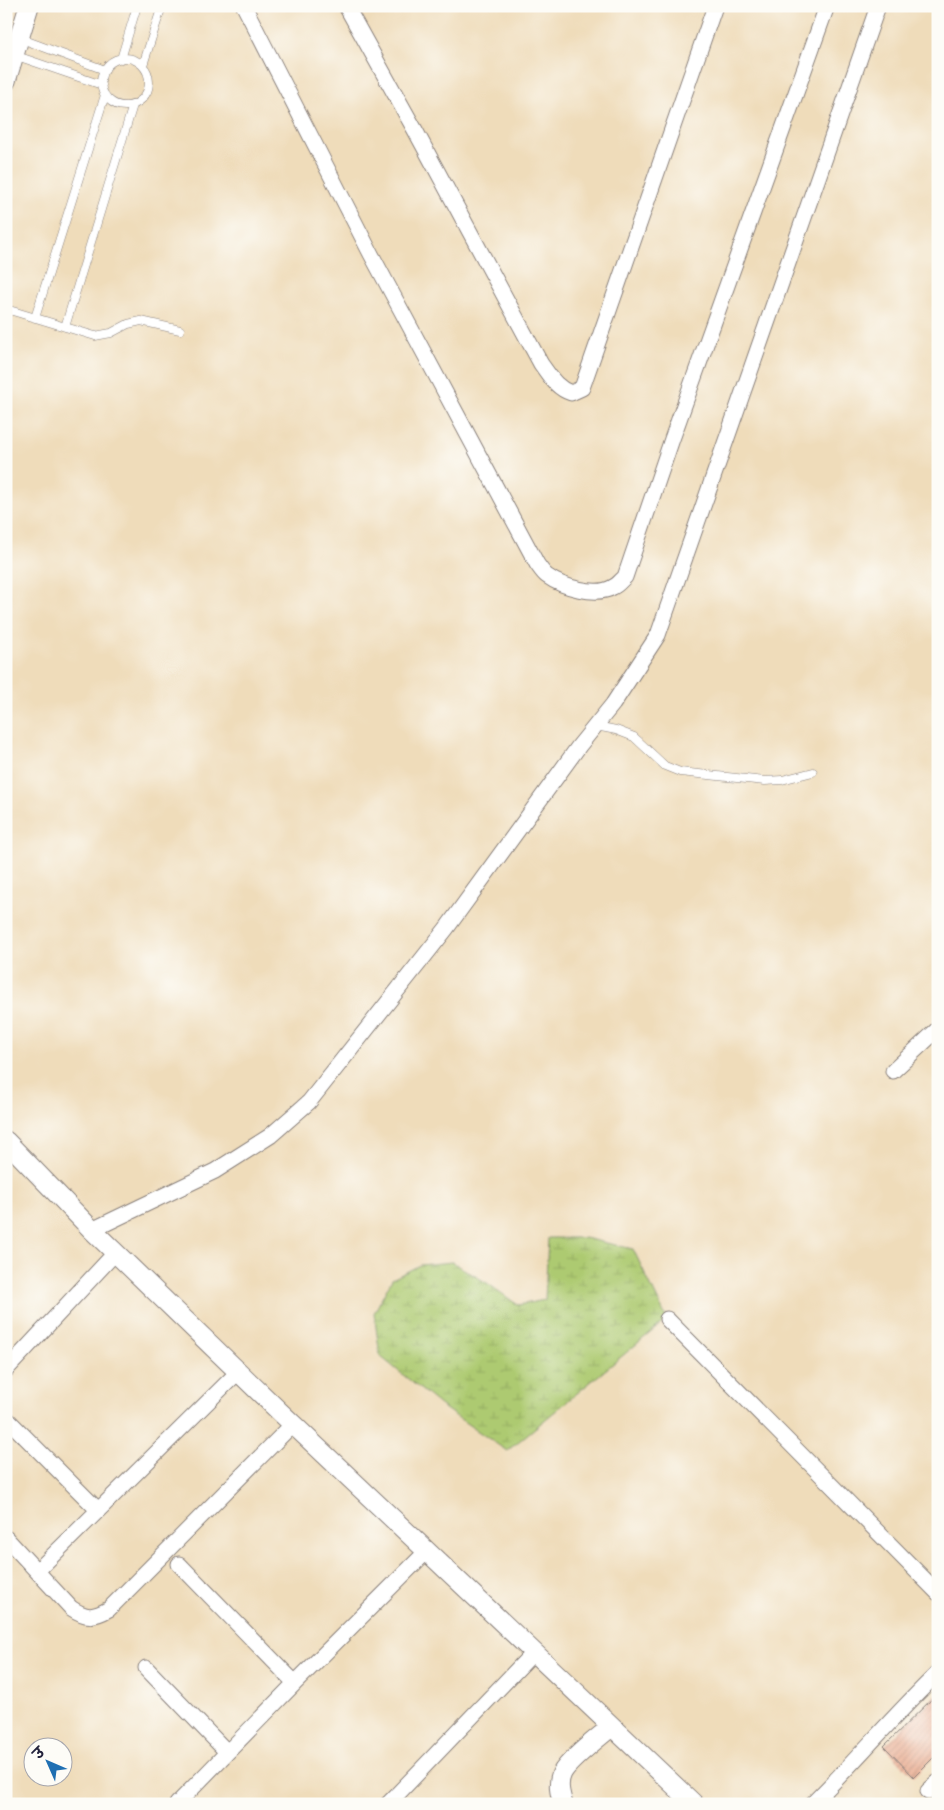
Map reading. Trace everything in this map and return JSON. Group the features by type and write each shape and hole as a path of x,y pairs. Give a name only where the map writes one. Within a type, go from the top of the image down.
{"street":[{"path":"6,81 29,6"},
{"path":"244,6 367,245 537,564 546,575 558,582 589,591 605,591 614,587 625,577 672,439 827,6"},
{"path":"346,6 541,364 554,382 563,390 571,393 582,388 715,6"},
{"path":"92,1230 215,1171 270,1136 309,1102 446,929 579,746 613,704 658,635 878,6"},
{"path":"893,1071 938,1029"},
{"path":"6,1141 92,1230 293,1424 694,1804"},
{"path":"6,1370 116,1252"},
{"path":"667,1319 938,1593"},
{"path":"37,1571 239,1371"},
{"path":"6,1418 98,1510"},
{"path":"6,1538 71,1608 82,1615 100,1614 109,1610 293,1424"},
{"path":"177,1804 426,1552"},
{"path":"179,1564 295,1683"},
{"path":"388,1804 534,1653"},
{"path":"146,1668 227,1752"},
{"path":"812,1804 836,1781 909,1700 938,1672"},
{"path":"563,1804 559,1783 562,1773 568,1765 611,1727"}],"lane":[{"path":"121,59 137,6"},
{"path":"142,65 162,6"},
{"path":"17,47 105,70"},
{"path":"17,47 102,85"},
{"path":"128,58 142,65 147,72 148,88 145,95 140,101 132,105 117,105 110,101 105,95 102,85 105,70 113,61 121,59 128,58"},
{"path":"35,318 105,95"},
{"path":"66,327 132,105"},
{"path":"6,310 95,336 111,333 128,324 141,321 180,330"},
{"path":"596,726 616,730 634,737 665,766 680,772 765,781 782,780 814,772"}],"green space":[{"path":"548,1238 584,1238 633,1249 667,1319 507,1451 441,1406 380,1356 374,1313 392,1279 420,1265 452,1262 487,1283 518,1305 545,1300"}],"building":[{"path":"938,1693 938,1753 914,1777 884,1746"}]}
